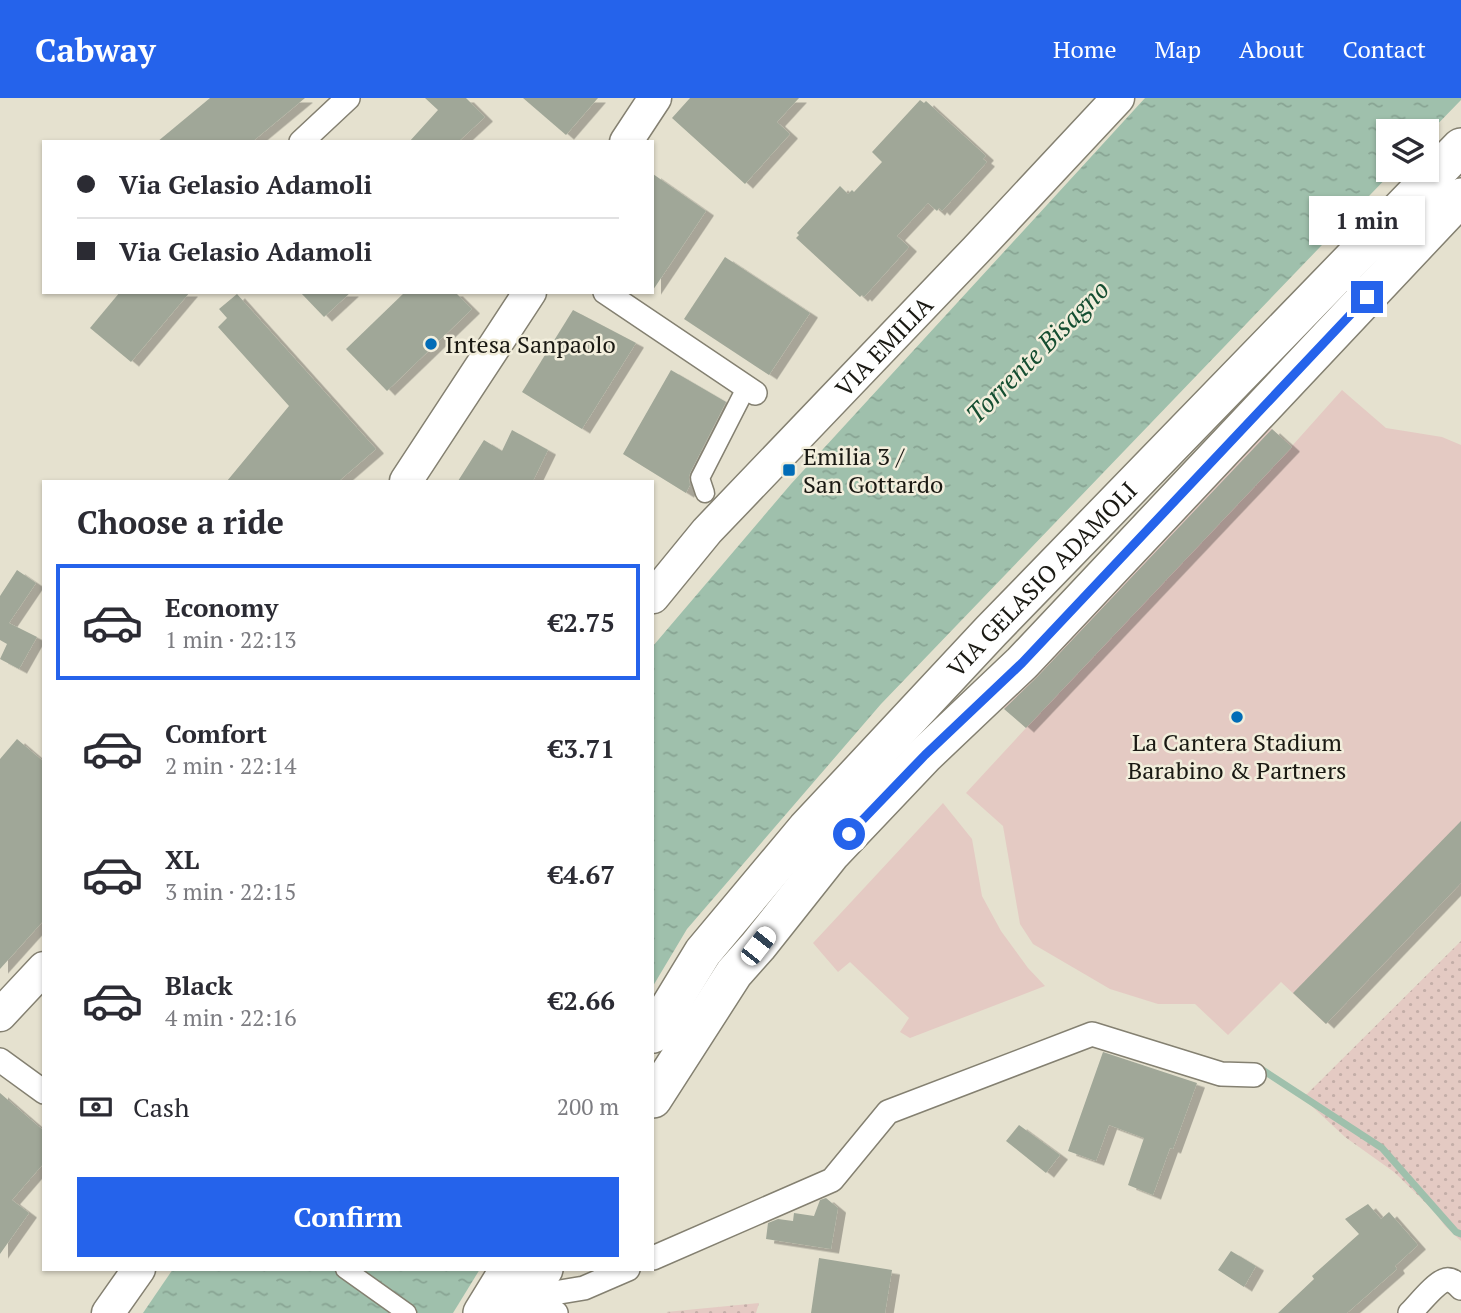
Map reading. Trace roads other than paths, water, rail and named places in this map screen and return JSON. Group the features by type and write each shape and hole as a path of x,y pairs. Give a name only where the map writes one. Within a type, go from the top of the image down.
{"main road":[{"path":"627,140 655,98"},
{"name":"VIA EMILIA","path":"654,596 707,531 1118,98"},
{"name":"VIA GELASIO ADAMOLI","path":"654,1032 703,952 806,829 991,631 1461,147"},
{"name":"VIA GELASIO ADAMOLI","path":"654,1097 734,973 831,854 925,755 1022,663 1461,197"},
{"path":"407,480 521,296"},
{"path":"0,1014 42,970"},
{"path":"108,1313 138,1271"},
{"path":"482,1313 530,1292"}],"street":[{"path":"303,140 348,98"},
{"path":"608,294 750,391 700,478 705,493"},
{"path":"654,1258 832,1180 888,1112 1092,1034 1222,1074 1254,1075"},
{"path":"0,1060 42,1091"},
{"path":"348,1271 407,1313"},
{"path":"530,1292 584,1288 623,1271"},
{"path":"1410,1313 1438,1283 1453,1281 1461,1288"}],"water":[{"name":"Torrente Bisagno","path":"1145,98 1461,98 1439,123 1439,119 1376,119 1376,182 1382,182 881,704 687,929 654,984 654,645 791,484"},
{"path":"172,1271 479,1271 453,1313 143,1313"}],"waterway":[{"path":"1261,1069 1382,1148 1456,1232 1461,1234"}],"place":[{"name":"Intesa Sanpaolo","path":"431,344"},
{"name":"Emilia 3 / San Gottardo","path":"789,470"},
{"name":"La Cantera Stadium Barabino & Partners","path":"1237,717"}]}
